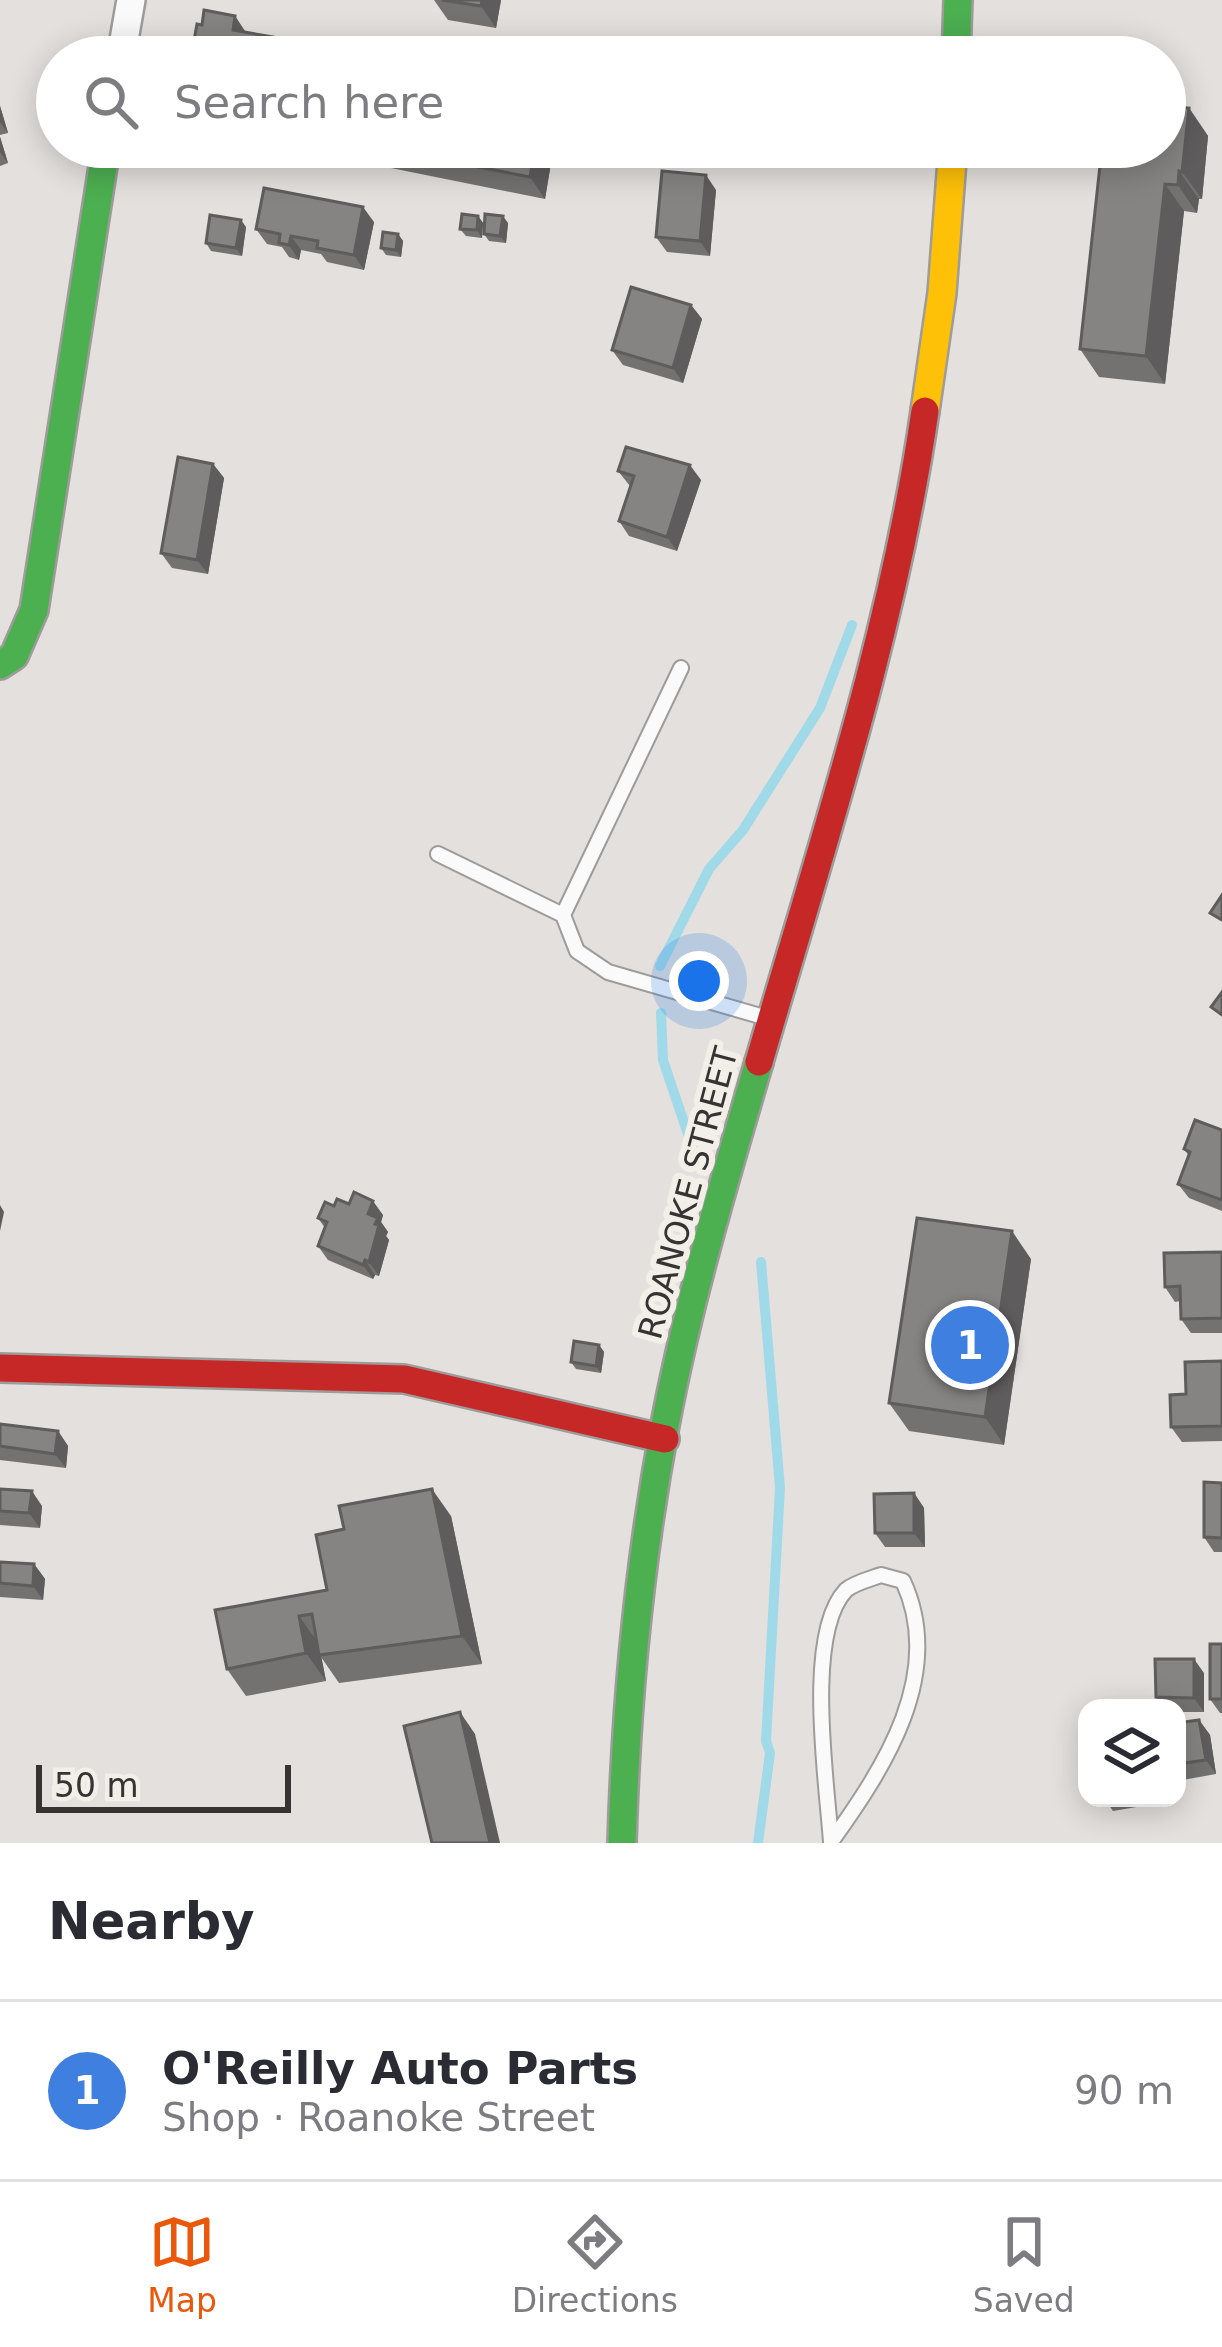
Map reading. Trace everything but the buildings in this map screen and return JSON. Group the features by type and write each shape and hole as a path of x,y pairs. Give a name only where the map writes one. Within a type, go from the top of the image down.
{"main road":[{"path":"957,36 958,0"},
{"path":"0,665 14,656 34,610 103,168"},
{"name":"ROANOKE STREET","path":"622,1843 623,1766 640,1602 665,1439 695,1290 897,570 945,285 952,168"},
{"path":"0,1368 404,1379 665,1439"}],"street":[{"path":"125,36 131,0"}],"lane":[{"path":"563,916 681,668"},
{"path":"438,854 563,916 577,951 608,972 772,1019"},
{"path":"881,1575 903,1582 915,1608 918,1643 907,1711 887,1760 831,1842 821,1694 824,1644 834,1609 848,1588 881,1575"}],"waterway":[{"path":"660,966 709,869 743,830 820,708 852,625"},
{"path":"661,1013 663,1060 695,1155"},
{"path":"758,1843 770,1753 766,1741 780,1488 761,1262"}],"traffic: fast":[{"path":"957,36 958,0"},
{"path":"0,665 14,656 34,610 103,168"},
{"path":"622,1843 635,1633 656,1477 696,1288 759,1062"}],"traffic: slow":[{"path":"925,411 942,293 951,168"}],"traffic: jam":[{"path":"759,1062 875,658 925,411"},
{"path":"0,1368 404,1379 665,1439"}],"place":[{"name":"O'Reilly Auto Parts","path":"970,1345"}]}
